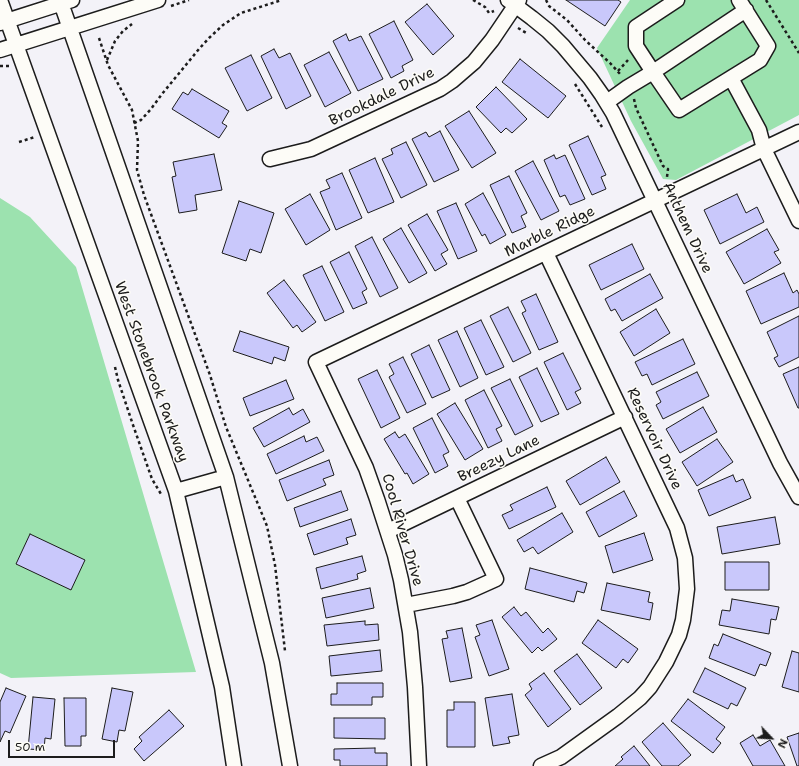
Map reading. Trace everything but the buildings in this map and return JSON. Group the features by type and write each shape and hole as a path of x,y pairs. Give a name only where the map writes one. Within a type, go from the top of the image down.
{"street":[{"name":"West Stonebrook Parkway","path":"0,0 4,22 16,45 170,496 222,687 234,766"},
{"path":"607,102 653,72 742,5 768,46 760,60 679,110 653,72 636,46 636,27 677,0"},
{"path":"4,22 64,1 70,28 226,477 272,663 290,766"},
{"name":"Anthem Drive","path":"514,2 563,46 590,78 607,102 780,463 799,497"},
{"name":"Brookdale Drive","path":"270,159 311,149 428,96 440,89 474,62 492,40 514,2"},
{"path":"0,50 70,28 162,4"},
{"path":"731,78 759,130 764,149 799,222"},
{"name":"Marble Ridge","path":"316,362 799,132"},
{"name":"Reservoir Drive","path":"541,766 568,752 630,707 650,687 663,669 673,649 683,620 686,589 686,573 683,550 677,528 546,252"},
{"name":"Cool River Drive","path":"316,362 366,468 378,499 401,580 406,605 413,660 419,766"},
{"name":"Breezy Lane","path":"388,531 625,418"},
{"path":"170,496 226,477"},
{"path":"406,605 467,592 496,579 457,498"}],"path":[{"path":"162,4 189,0"},
{"path":"134,123 141,120 151,109 209,38 241,13 282,0"},
{"path":"473,0 485,6 489,13 494,11"},
{"path":"766,0 799,53"},
{"path":"107,61 115,41 123,31 134,22"},
{"path":"518,28 529,35"},
{"path":"0,66 13,66"},
{"path":"571,79 603,127"},
{"path":"18,142 37,136"},
{"path":"115,366 118,380 152,479 170,496"}],"green space":[{"path":"630,0 799,0 799,115 676,180 663,179 631,121 597,48"},
{"path":"0,198 30,217 76,267 196,672 11,678 0,673"}]}
